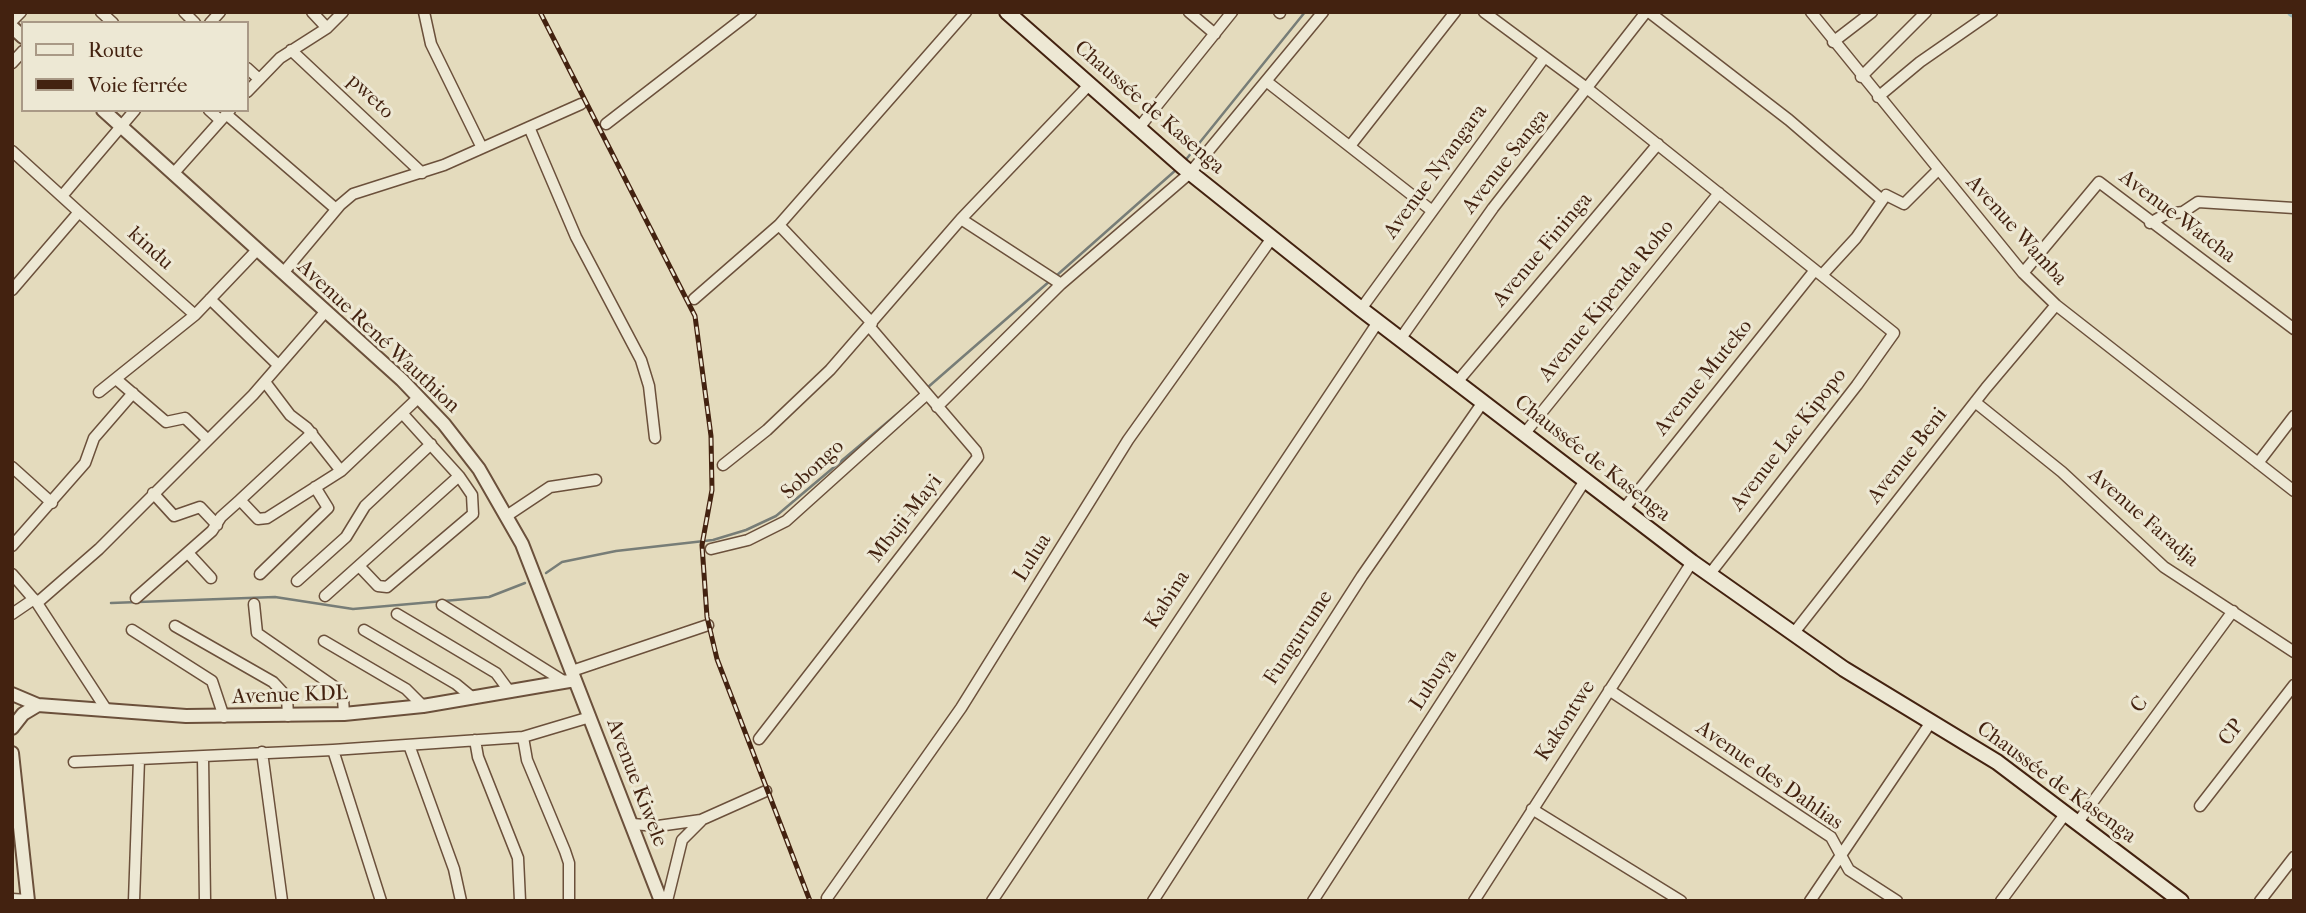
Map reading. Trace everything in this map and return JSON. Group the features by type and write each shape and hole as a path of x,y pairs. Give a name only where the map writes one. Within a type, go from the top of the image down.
{"main road":[{"name":"Chaussée de Kasenga","path":"1007,12 1183,167 1361,309 1623,510 1793,634 1997,762 2181,901"}],"street":[{"path":"12,22 21,12"},
{"path":"312,12 327,28"},
{"path":"248,91 291,50 327,28 343,12"},
{"path":"424,12 431,44 482,148"},
{"path":"606,124 751,12"},
{"path":"694,299 779,225 966,12"},
{"path":"1189,12 1215,34"},
{"path":"1138,129 1232,12"},
{"path":"937,407 1183,167 1266,81 1323,12"},
{"path":"1350,146 1455,12"},
{"path":"1484,12 1588,89 1818,273"},
{"path":"1648,12 1789,120 1882,200 1887,194 1899,205 1903,204 1937,171"},
{"name":"Avenue Sanga","path":"1401,338 1493,208 1648,12"},
{"name":"Avenue Wamba","path":"1811,12 1937,171 2023,273 2056,304 2294,491"},
{"path":"1833,42 1871,12"},
{"path":"1861,77 1926,12"},
{"path":"1878,97 1920,62 1992,12"},
{"name":"pweto","path":"291,50 422,173"},
{"name":"Avenue Nyangara","path":"1361,309 1544,58"},
{"path":"248,69 259,79"},
{"path":"1266,81 1431,210"},
{"path":"723,464 794,406 871,325 961,219 1089,85"},
{"path":"283,273 336,209 352,194 422,173 581,104"},
{"name":"Avenue René Wauthion","path":"105,112 419,397 462,446 508,515 571,677"},
{"path":"62,196 133,112"},
{"path":"173,173 226,115 336,209"},
{"path":"529,127 576,237 641,360 649,386 655,438"},
{"name":"Avenue Fininga","path":"1458,382 1658,144"},
{"name":"kindu","path":"12,152 195,315"},
{"name":"Avenue Watcha","path":"2023,273 2097,183 2294,329"},
{"name":"Avenue Kipenda Roho","path":"1525,433 1719,193"},
{"name":"Avenue Muteko","path":"1623,510 1818,273 1856,238 1882,200"},
{"path":"2150,223 2166,214 2183,212 2198,202 2292,207"},
{"path":"12,290 79,212"},
{"path":"961,219 1061,284"},
{"name":"Mbuji-Mayi","path":"760,739 976,460 976,451 871,325 779,225"},
{"name":"Lulua","path":"827,898 961,708 1128,440 1272,238"},
{"path":"99,392 195,315 257,250"},
{"name":"Avenue Lac Kipopo","path":"1709,575 1894,335 1890,328 1818,273"},
{"path":"210,299 277,364"},
{"name":"Avenue Beni","path":"1793,634 1975,402 2056,304"},
{"path":"12,614 35,601 85,563 265,382 277,364 326,311"},
{"name":"Kabina","path":"992,901 1378,322"},
{"path":"116,379 166,422 185,418 207,439"},
{"path":"265,382 290,415 312,433 341,471"},
{"path":"12,546 85,463 94,438 133,393"},
{"name":"Sobongo","path":"711,549 759,536 786,522 926,394"},
{"path":"240,500 258,519 264,520 341,471 419,397"},
{"name":"Fungurume","path":"1153,901 1362,576 1483,402"},
{"name":"Avenue Faradja","path":"1975,402 2062,472 2164,567 2294,652"},
{"path":"360,566 378,586 387,587 473,514 474,505 459,476 402,413"},
{"path":"2258,463 2294,416"},
{"path":"136,598 188,553 217,525 221,517 312,433"},
{"path":"297,582 346,537 365,506 431,444"},
{"path":"12,467 52,503"},
{"path":"325,596 459,476"},
{"path":"508,515 550,487 596,480"},
{"name":"Lubuya","path":"1313,901 1586,480"},
{"path":"260,574 328,508 315,486"},
{"path":"153,493 174,516 200,507 217,525"},
{"path":"188,553 211,578"},
{"name":"Kakontwe","path":"1474,901 1692,562"},
{"path":"12,574 35,601 107,709"},
{"path":"254,604 257,633 335,687 343,698 344,714"},
{"path":"442,605 571,677 708,625"},
{"name":"C","path":"2078,822 2233,611"},
{"path":"397,614 488,668 501,678 510,692"},
{"path":"175,626 273,682 287,697 288,716"},
{"path":"132,630 212,681 224,717"},
{"path":"364,630 448,679 473,698"},
{"path":"324,641 406,689 422,706"},
{"name":"Avenue KDL","path":"12,694 38,705 224,717 288,716 344,714 422,706 510,692 571,677"},
{"name":"Avenue Kiwele","path":"571,677 590,717 662,901"},
{"name":"CP","path":"2200,806 2294,685"},
{"name":"Avenue des Dahlias","path":"1609,690 1831,837 1840,858 1849,870 1897,901"},
{"path":"12,728 23,714 38,705"},
{"path":"74,762 333,750 523,737 590,717"},
{"path":"1811,901 1931,722"},
{"path":"523,737 527,760 569,863 569,901"},
{"path":"475,740 482,768 514,844 520,869 520,901"},
{"path":"409,744 454,869 461,901"},
{"path":"333,750 381,901"},
{"path":"262,752 282,901"},
{"path":"12,753 17,841 28,900 12,899"},
{"path":"204,757 205,901"},
{"path":"134,901 139,759"},
{"path":"632,824 667,825 701,820 766,791"},
{"path":"1532,809 1681,901"},
{"path":"2001,901 2066,813"},
{"path":"667,901 682,840 701,820"},
{"path":"2260,901 2294,857"}],"waterway":[{"path":"1184,162 1305,12"},
{"path":"1056,276 1177,169"},
{"path":"927,388 1051,280"},
{"path":"546,573 562,562 616,551 713,540 746,530 776,516 922,393"},
{"path":"111,603 275,597 353,609 489,597 525,583"}],"railway":[{"path":"540,12 695,316 711,436 712,490 702,545 707,617 717,659 810,901"}]}
